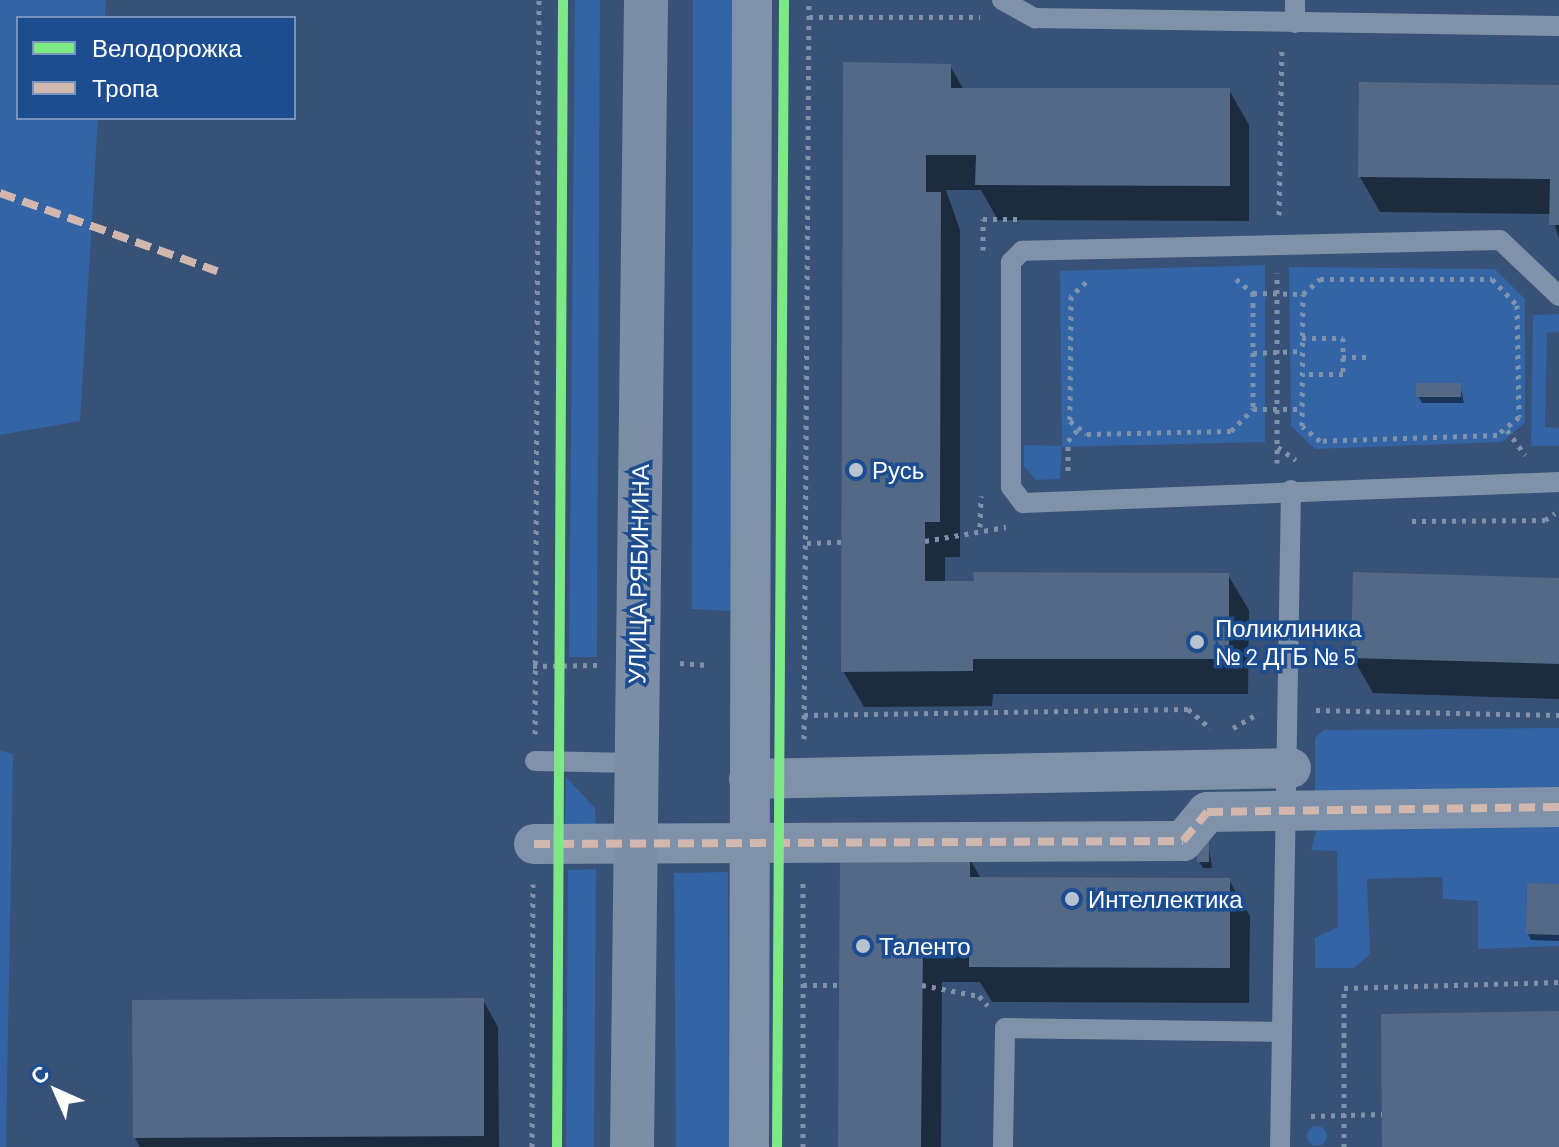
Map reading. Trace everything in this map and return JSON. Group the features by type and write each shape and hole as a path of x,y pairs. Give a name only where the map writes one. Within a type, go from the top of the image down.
{"street":[{"name":"УЛИЦА РЯБИНИНА","path":"632,1147 632,843 646,0"},
{"path":"749,1147 752,0"},
{"path":"749,779 1291,768"},
{"path":"534,844 1183,841 1207,812 1291,814 1559,807"}],"lane":[{"path":"1002,0 1035,18 1559,26"},
{"path":"1295,0 1295,23"},
{"path":"1559,296 1500,240 1022,251 1011,262 1011,487 1023,503 1291,490 1559,482"},
{"path":"1280,1147 1291,814 1291,490"},
{"path":"535,761 635,763"},
{"path":"1003,1147 1005,1028 1282,1032"}],"path":[{"path":"535,761 539,0"},
{"path":"803,778 809,0"},
{"path":"1223,279 1238,279 1253,293 1303,294 1320,279 1492,279 1517,305 1519,417 1497,435 1320,441 1302,426 1303,294"},
{"path":"1099,282 1084,282 1071,296 1070,421 1087,434 1231,431 1253,409 1302,409"},
{"path":"1253,293 1253,409"},
{"path":"1302,338 1343,338 1343,374 1303,374"},
{"path":"1253,353 1303,351"},
{"path":"1342,357 1368,357"},
{"path":"807,543 842,542"},
{"path":"558,649 558,679"},
{"path":"804,715 1188,709 1209,729 1290,709 1559,715"},
{"path":"803,842 803,1147"},
{"path":"532,1147 534,844"},
{"path":"1344,1147 1344,988 1559,982"},
{"path":"803,985 839,985"},
{"path":"922,985 979,996 989,1007"},
{"path":"1298,1116 1382,1114"}],"shaded area":[{"path":"0,0 106,0 105,16 16,16 16,120 98,120 80,421 0,435"},
{"path":"575,0 600,0 597,657 569,657"},
{"path":"693,0 736,0 731,611 692,609"},
{"path":"1265,265 1265,442 1062,447 1060,479 1036,480 1024,466 1024,445 1062,446 1060,271"},
{"path":"1289,267 1495,269 1525,299 1525,423 1502,442 1315,449 1291,426"},
{"path":"1559,314 1559,332 1547,333 1545,427 1559,428 1559,446 1531,446 1533,315"},
{"path":"1559,728 1559,795 1315,791 1315,738 1324,730"},
{"path":"0,750 13,754 6,1147 0,1147"},
{"path":"566,777 595,808 596,830 565,829"},
{"path":"1559,820 1559,884 1527,883 1526,934 1559,935 1559,946 1478,949 1478,901 1443,899 1442,877 1367,879 1370,954 1354,968 1315,968 1315,938 1338,927 1337,851 1311,850 1318,825"},
{"path":"596,869 594,1147 566,1147 568,870"},
{"path":"728,872 729,1147 676,1147 674,873"},
{"path":"1317,1126 1324,1129 1327,1136 1324,1143 1317,1146 1310,1143 1307,1136 1310,1129"}],"building":[{"path":"843,62 951,64 951,88 1230,88 1230,186 975,185 976,155 926,155 926,192 941,192 940,522 925,522 925,581 974,581 973,572 1229,573 1229,659 973,659 973,671 841,672"},
{"path":"1359,82 1559,85 1559,225 1549,225 1550,179 1358,177"},
{"path":"1416,383 1461,383 1461,397 1416,397"},
{"path":"1353,572 1559,578 1559,664 1351,658"},
{"path":"1209,839 1209,862 1197,862 1197,840"},
{"path":"840,854 970,855 970,877 1230,878 1230,968 969,967 969,947 923,946 921,1147 838,1147"},
{"path":"1527,883 1559,884 1559,935 1526,934"},
{"path":"484,998 484,1136 133,1138 132,1000"},
{"path":"1559,1011 1559,1147 1382,1147 1381,1014"}],"marked path":[{"path":"0,193 217,271"},
{"path":"534,844 1183,841 1207,812 1559,807"}],"cycle path":[{"path":"557,1147 563,0"},
{"path":"777,1147 784,0"}],"place":[{"name":"Русь","path":"856,470"},
{"name":"Поликлиника № 2 ДГБ № 5","path":"1197,642"},
{"name":"Интеллектика","path":"1072,899"},
{"name":"Таленто","path":"863,946"}]}
